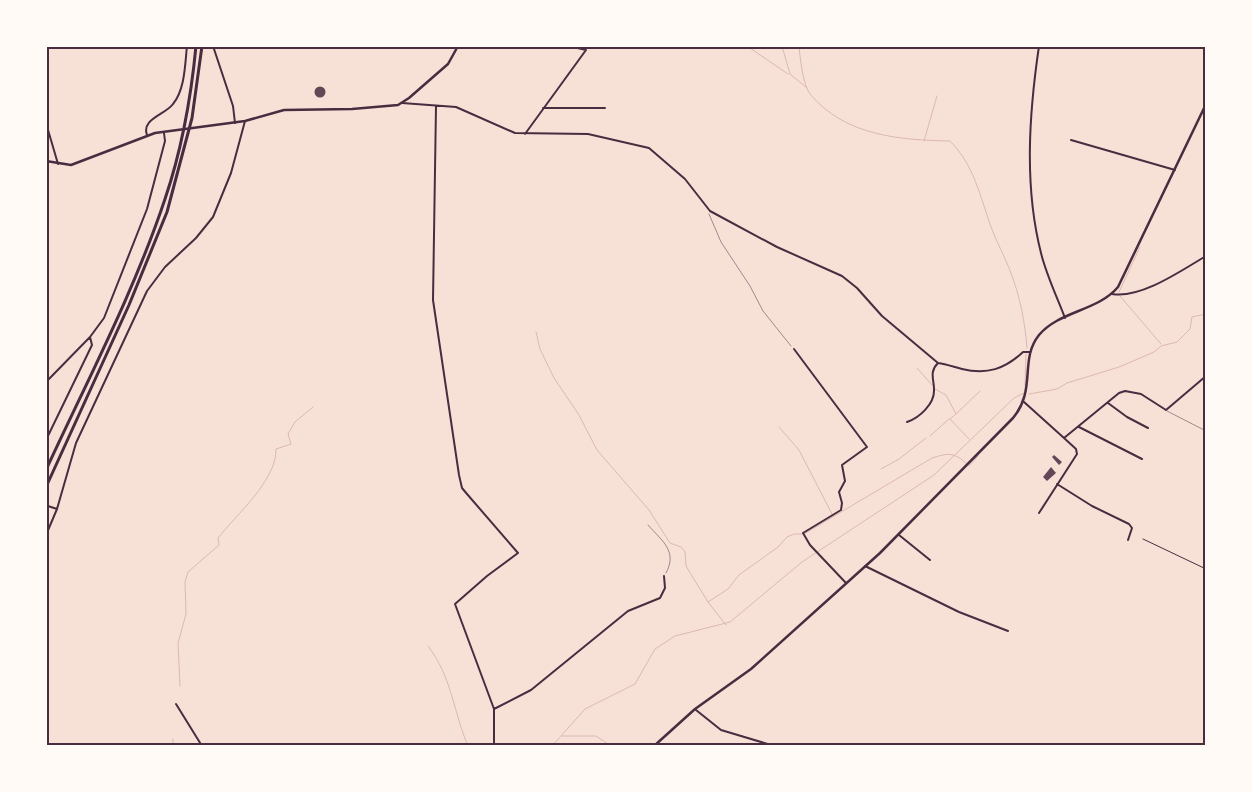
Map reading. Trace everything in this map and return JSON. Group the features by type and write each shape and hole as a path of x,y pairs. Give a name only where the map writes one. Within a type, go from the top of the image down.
{"highway":[{"path":"46,470 122,304 161,210 186,117 196,46"},
{"path":"46,487 129,305 167,212 191,126 202,46"}],"street":[{"path":"147,136 146,129 149,123 173,105 178,96 187,46"},
{"path":"213,46 232,106 235,123"},
{"path":"402,103 448,64 458,46"},
{"path":"525,134 586,50 569,46"},
{"path":"1039,46 1030,130 1030,172 1041,256 1064,318"},
{"path":"46,161 58,164 76,164 147,136 173,130 235,123 284,110 352,109 402,103 464,110 499,128 525,134 588,134 649,148 685,179 710,211 777,247 842,276 857,288 882,316 938,363 965,370 983,371 1008,365 1023,352 1030,352"},
{"path":"1112,294 1122,281 1206,104"},
{"path":"436,106 433,300 459,475 462,488 518,553 487,576 455,604 494,709 494,746"},
{"path":"543,108 605,108"},
{"path":"46,535 57,509 76,443 147,291 158,275 203,231 213,218 231,173 245,121"},
{"path":"46,123 58,164"},
{"path":"46,382 90,338 107,311 146,209 165,141 163,132"},
{"path":"1071,140 1174,170"},
{"path":"54,163 55,153"},
{"path":"654,746 695,709 739,679 865,566 1013,418 1024,402 1028,385 1030,352 1039,334 1064,318 1112,294 1126,293 1164,282 1206,256"},
{"path":"46,440 92,344 90,338"},
{"path":"794,350 868,447 842,465 845,481 839,492 841,510 803,533 817,553 846,583"},
{"path":"907,422 919,416 933,398 932,376 938,363"},
{"path":"1064,438 1119,393 1134,392 1166,410 1206,376"},
{"path":"1024,402 1076,449 1077,454 1039,514"},
{"path":"1108,402 1127,417 1148,428"},
{"path":"1079,427 1142,459"},
{"path":"1057,484 1092,506 1129,524 1132,528 1128,540"},
{"path":"48,506 57,509"},
{"path":"898,534 930,560"},
{"path":"1143,539 1206,569"},
{"path":"865,566 959,612 1008,631"},
{"path":"494,709 531,690 631,609 658,599 665,588 664,576"},
{"path":"176,704 202,746"},
{"path":"695,709 721,730 771,745"}],"lane":[{"path":"1166,410 1172,416 1206,431"}],"path":[{"path":"710,211 709,215 721,242 750,286 763,311 794,350"},
{"path":"648,525 668,548 671,563 664,576"}],"building":[{"path":"320,86 326,92 320,98 314,92"},
{"path":"1054,455 1062,462 1059,465 1052,457"},
{"path":"1051,467 1056,473 1047,481 1043,477"}],"waterway":[{"path":"747,46 788,74"},
{"path":"782,46 790,74 807,88"},
{"path":"799,46 802,71 810,94 824,108 840,119 856,127 893,137 950,141 958,150 971,171 991,227 1009,267 1022,310 1027,348"},
{"path":"924,141 937,96"},
{"path":"1119,292 1140,247"},
{"path":"1120,296 1161,344"},
{"path":"1029,394 1057,389 1067,383 1119,367 1154,352 1161,346 1177,342 1190,329 1192,317 1206,314"},
{"path":"536,332 540,349 554,378 579,415 597,450 649,510 670,543 681,547 685,552 686,566 708,602"},
{"path":"1025,385 1026,354"},
{"path":"917,368 933,386"},
{"path":"935,389 946,395 956,414 950,419 969,439"},
{"path":"956,414 980,391"},
{"path":"552,746 585,709 635,684 655,649 675,636 730,622 802,562 934,475 1014,398 1024,393"},
{"path":"180,686 178,643 186,614 185,582 188,572 219,545 218,538 263,485 275,461 276,449 291,444 288,434 295,422 313,407"},
{"path":"930,436 949,419"},
{"path":"779,427 799,450 833,516"},
{"path":"881,469 899,459 926,438"},
{"path":"726,625 708,602 728,589 739,575 778,547 787,537 794,534 804,534 932,458 950,454 966,463"},
{"path":"969,466 978,456"},
{"path":"428,646 447,682 468,746"},
{"path":"562,736 596,736 611,746"},
{"path":"173,739 173,746"}]}
